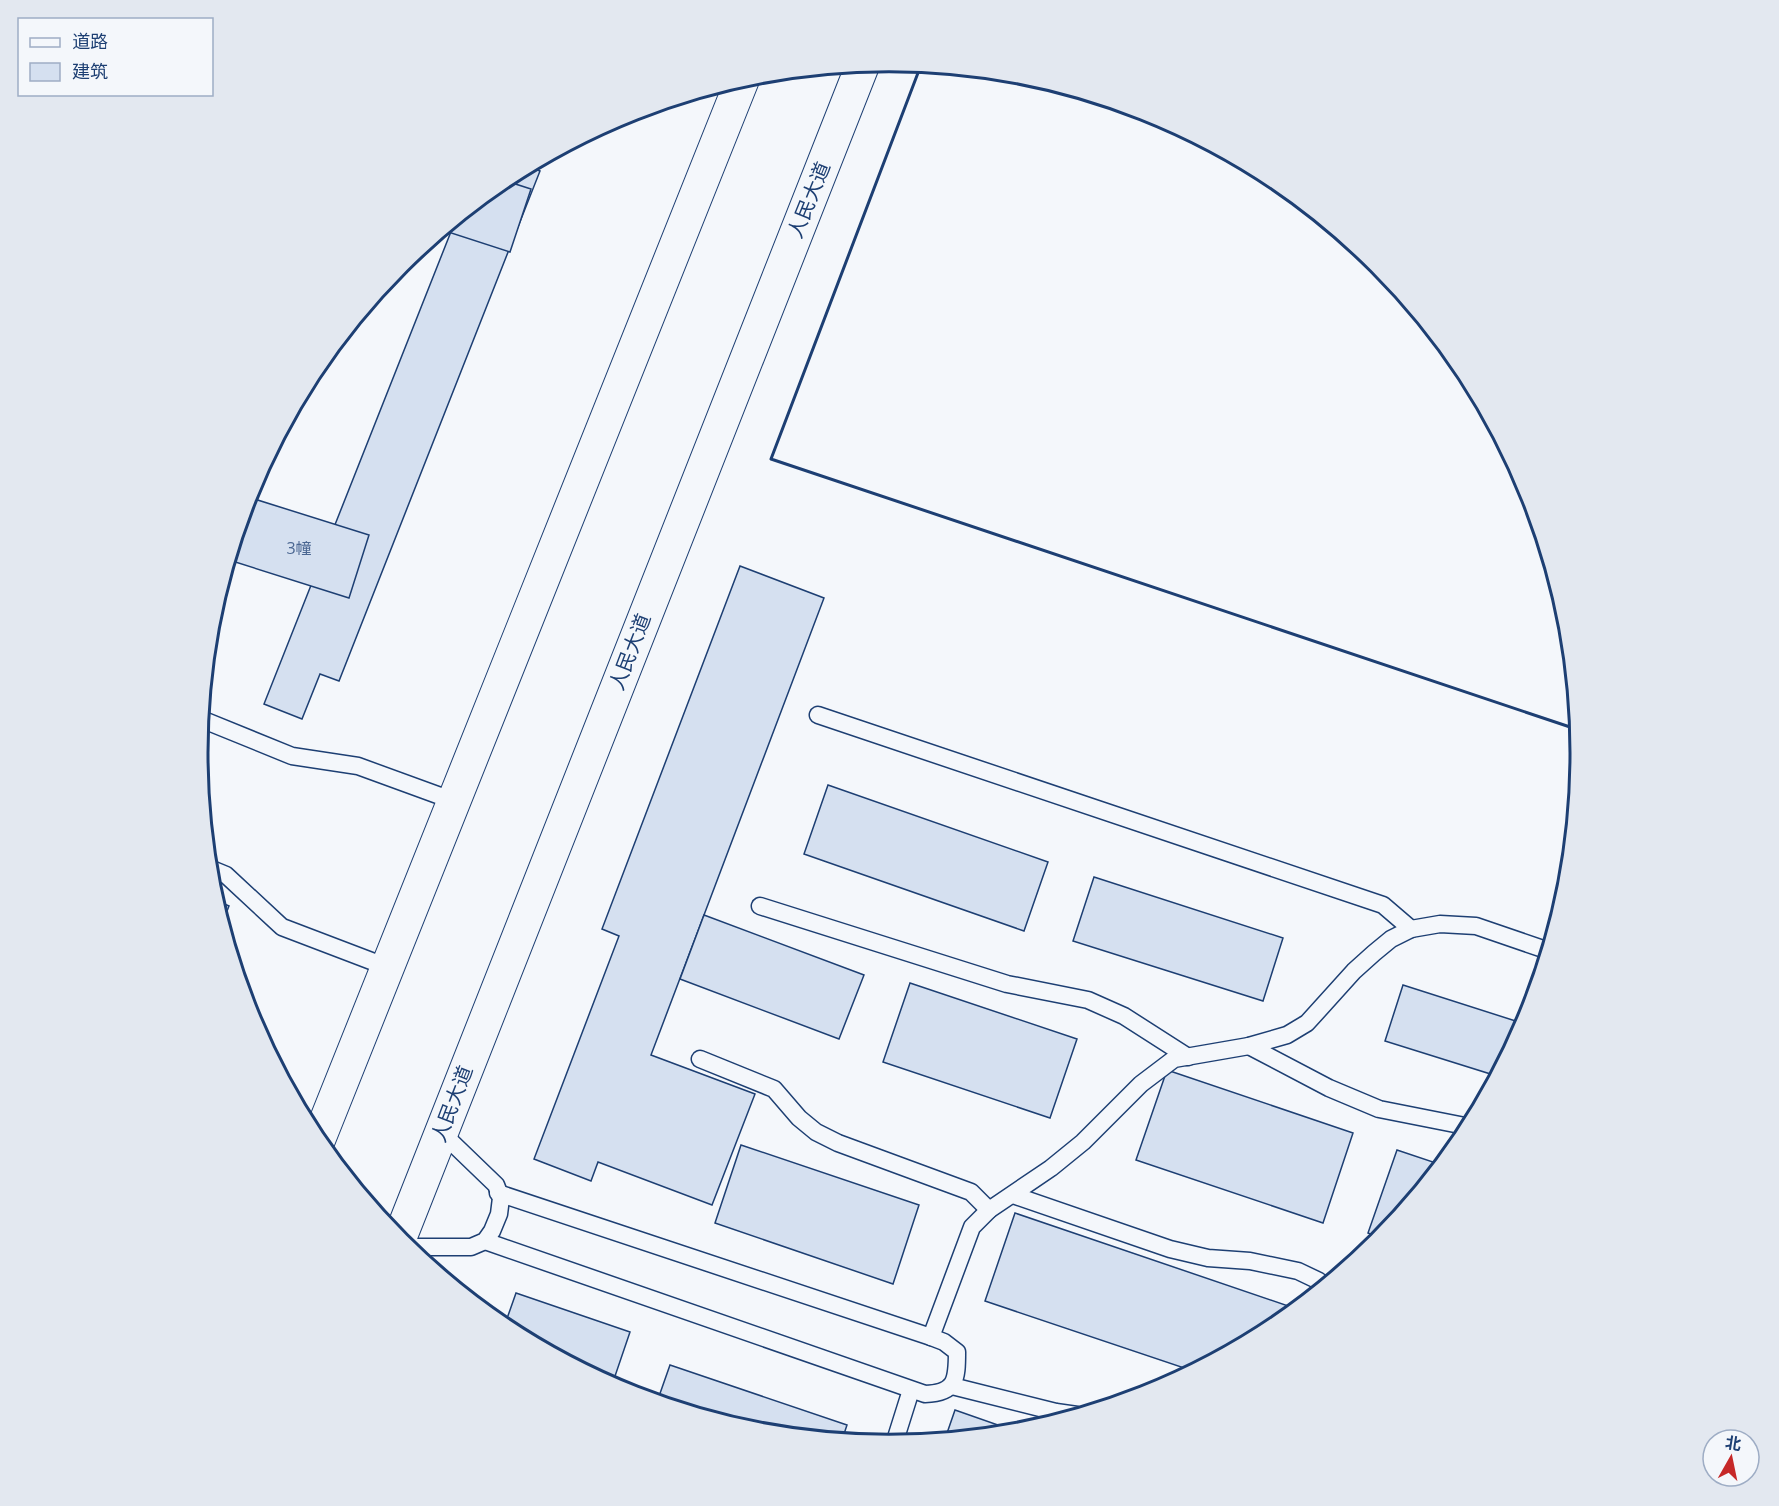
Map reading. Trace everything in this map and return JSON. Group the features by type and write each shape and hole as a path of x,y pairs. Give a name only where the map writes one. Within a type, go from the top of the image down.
{"main road":[{"name":"人民大道","path":"403,1230 860,73"},
{"path":"322,1130 739,89"}],"lane":[{"path":"818,715 1383,905 1411,929"},
{"path":"209,722 292,756 358,766 454,801"},
{"path":"220,872 226,875 282,927 387,967"},
{"path":"760,906 1007,984 1089,1000 1124,1016 1188,1057"},
{"path":"931,1336 972,1227 989,1210 1013,1195 1083,1142 1141,1084 1174,1059 1249,1046 1287,1035 1307,1023 1354,971 1374,953 1391,939 1411,929 1440,924 1476,926 1541,948"},
{"path":"1249,1046 1329,1088 1379,1109 1460,1125"},
{"path":"700,1059 774,1089 799,1118 816,1132 838,1143 971,1192 989,1210"},
{"path":"421,1247 471,1247 485,1241 499,1214 501,1198 496,1185 441,1132"},
{"path":"485,1241 925,1395 940,1394 952,1386 957,1370 957,1352 931,1336 498,1193"},
{"path":"1013,1195 1170,1249 1208,1258 1250,1261 1298,1271 1319,1281"},
{"path":"952,1386 1063,1412"},
{"path":"897,1434 911,1390"}],"building":[{"path":"538,170 540,171 339,681 320,674 302,719 264,704 451,232 511,187"},
{"path":"516,184 531,189 510,252 450,233"},
{"path":"257,500 369,535 349,598 236,562"},
{"path":"740,566 824,598 651,1055 755,1094 712,1205 598,1162 591,1181 534,1159 619,936 602,929"},
{"path":"828,785 1048,862 1024,931 804,854"},
{"path":"1094,877 1283,938 1263,1001 1073,941"},
{"path":"704,915 864,975 839,1039 680,979"},
{"path":"910,983 1077,1039 1050,1118 883,1062"},
{"path":"1403,985 1516,1021 1490,1074 1385,1041"},
{"path":"1167,1070 1353,1133 1323,1223 1136,1160"},
{"path":"741,1145 919,1205 893,1284 715,1223"},
{"path":"1397,1150 1434,1162 1402,1202 1372,1234 1368,1233"},
{"path":"1015,1213 1287,1305 1230,1343 1183,1368 985,1301"},
{"path":"516,1293 630,1332 615,1376 549,1343 508,1317"},
{"path":"670,1365 847,1425 844,1433 757,1421 713,1411 660,1394"},
{"path":"955,1410 998,1425 978,1428 948,1431"}],"wall":[{"path":"918,73 771,459 1569,727"}]}
